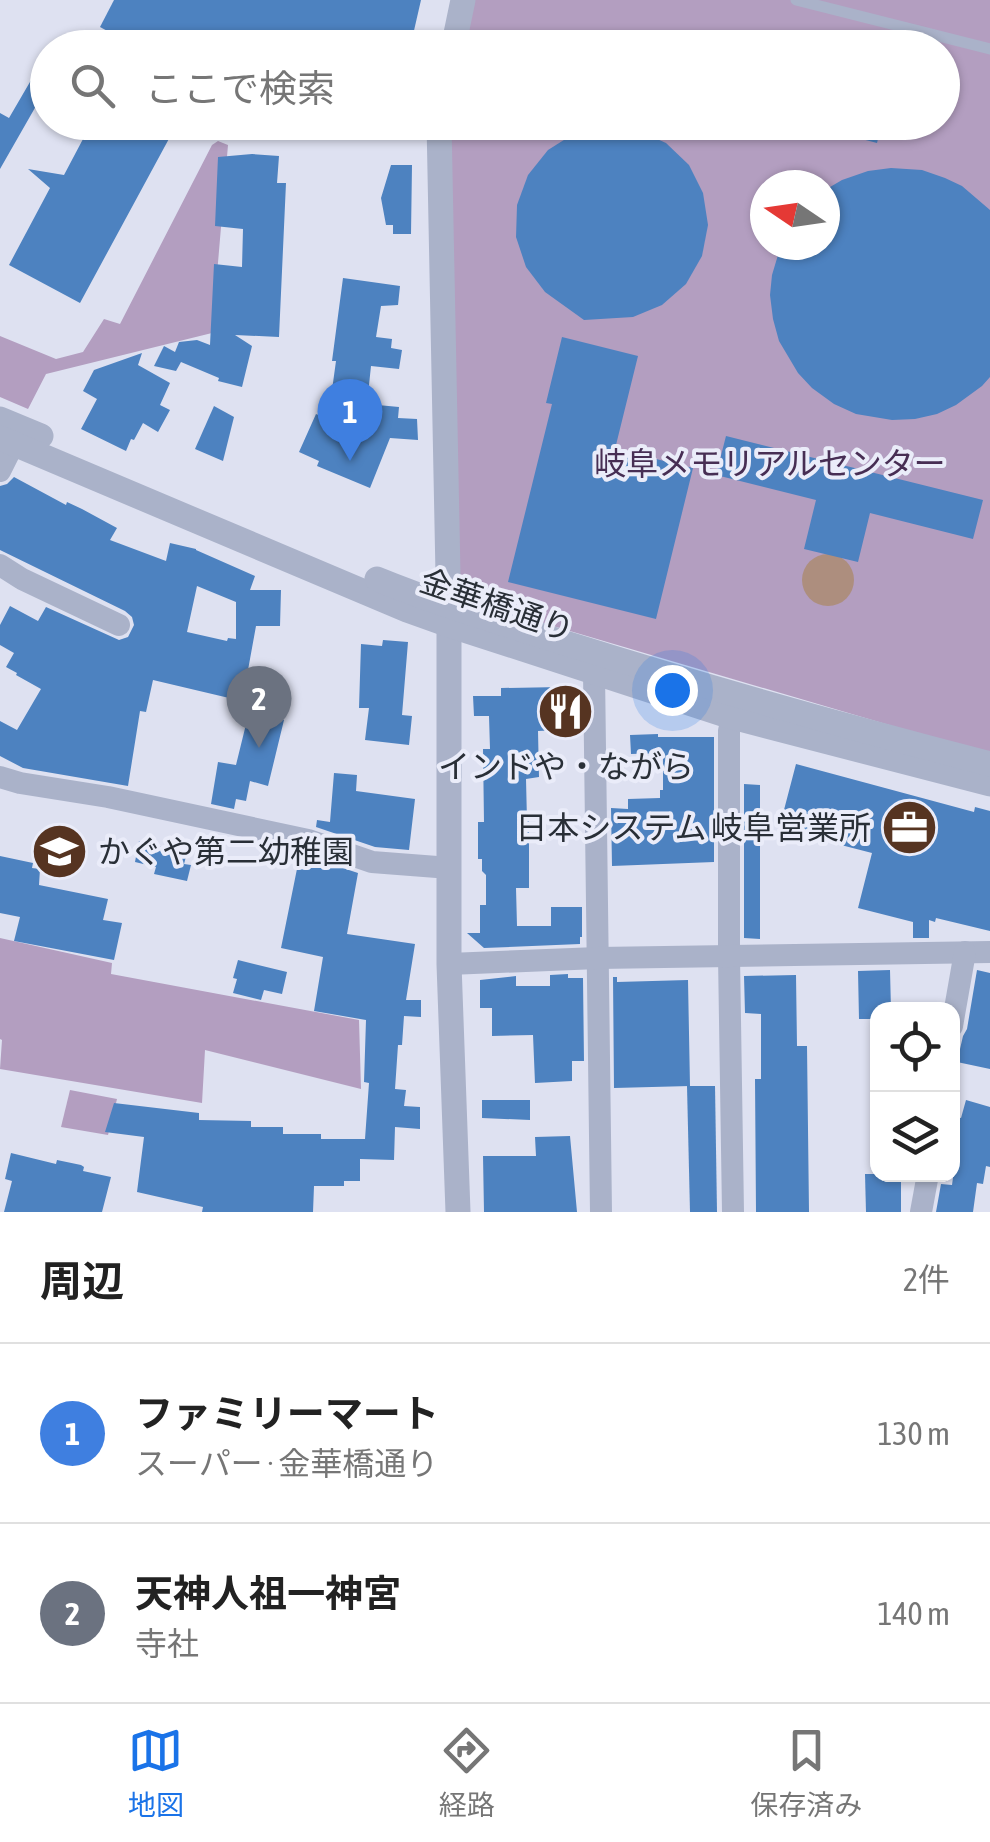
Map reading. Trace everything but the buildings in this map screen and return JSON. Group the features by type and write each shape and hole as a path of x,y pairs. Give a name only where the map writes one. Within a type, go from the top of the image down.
{"street":[{"path":"457,30 463,0"},
{"path":"439,140 449,615 449,964 458,1212"},
{"name":"金華橋通り","path":"0,418 368,574 449,615 594,672 732,717 990,784"},
{"path":"0,470 7,440"},
{"name":"金華橋通り","path":"7,440 407,610 449,615 990,764"},
{"path":"0,565 119,625"},
{"path":"594,672 601,1212"},
{"path":"732,717 729,956 734,1212"},
{"path":"0,777 308,840 372,862 450,868"},
{"path":"956,1002 965,952"},
{"path":"449,964 990,952"},
{"path":"921,1212 927,1182"}],"lane":[{"path":"796,0 915,30"},
{"path":"960,41 990,49"}],"green space":[{"name":"岐阜メモリアルセンター","path":"470,0 990,0 990,752 492,608 459,577 447,140 960,140 960,30 464,30"},
{"path":"218,141 228,145 212,333 46,374 28,409 0,397 0,336 56,359 83,352 104,319 120,324 212,145"},
{"path":"0,938 112,963 111,974 359,1020 361,1089 205,1050 202,1103 0,1069"},
{"path":"70,1090 117,1099 108,1135 61,1127"}],"shaded area":[{"path":"828,554 846,562 854,580 846,598 828,606 810,598 802,580 810,562"}],"place":[{"name":"ファミリーマート","path":"350,461"},
{"name":"インドや・ながら","path":"566,712"},
{"name":"天神人祖一神宮","path":"259,748"},
{"name":"日本システム 岐阜営業所","path":"910,827"},
{"name":"かぐや第二幼稚園","path":"59,851"}]}
